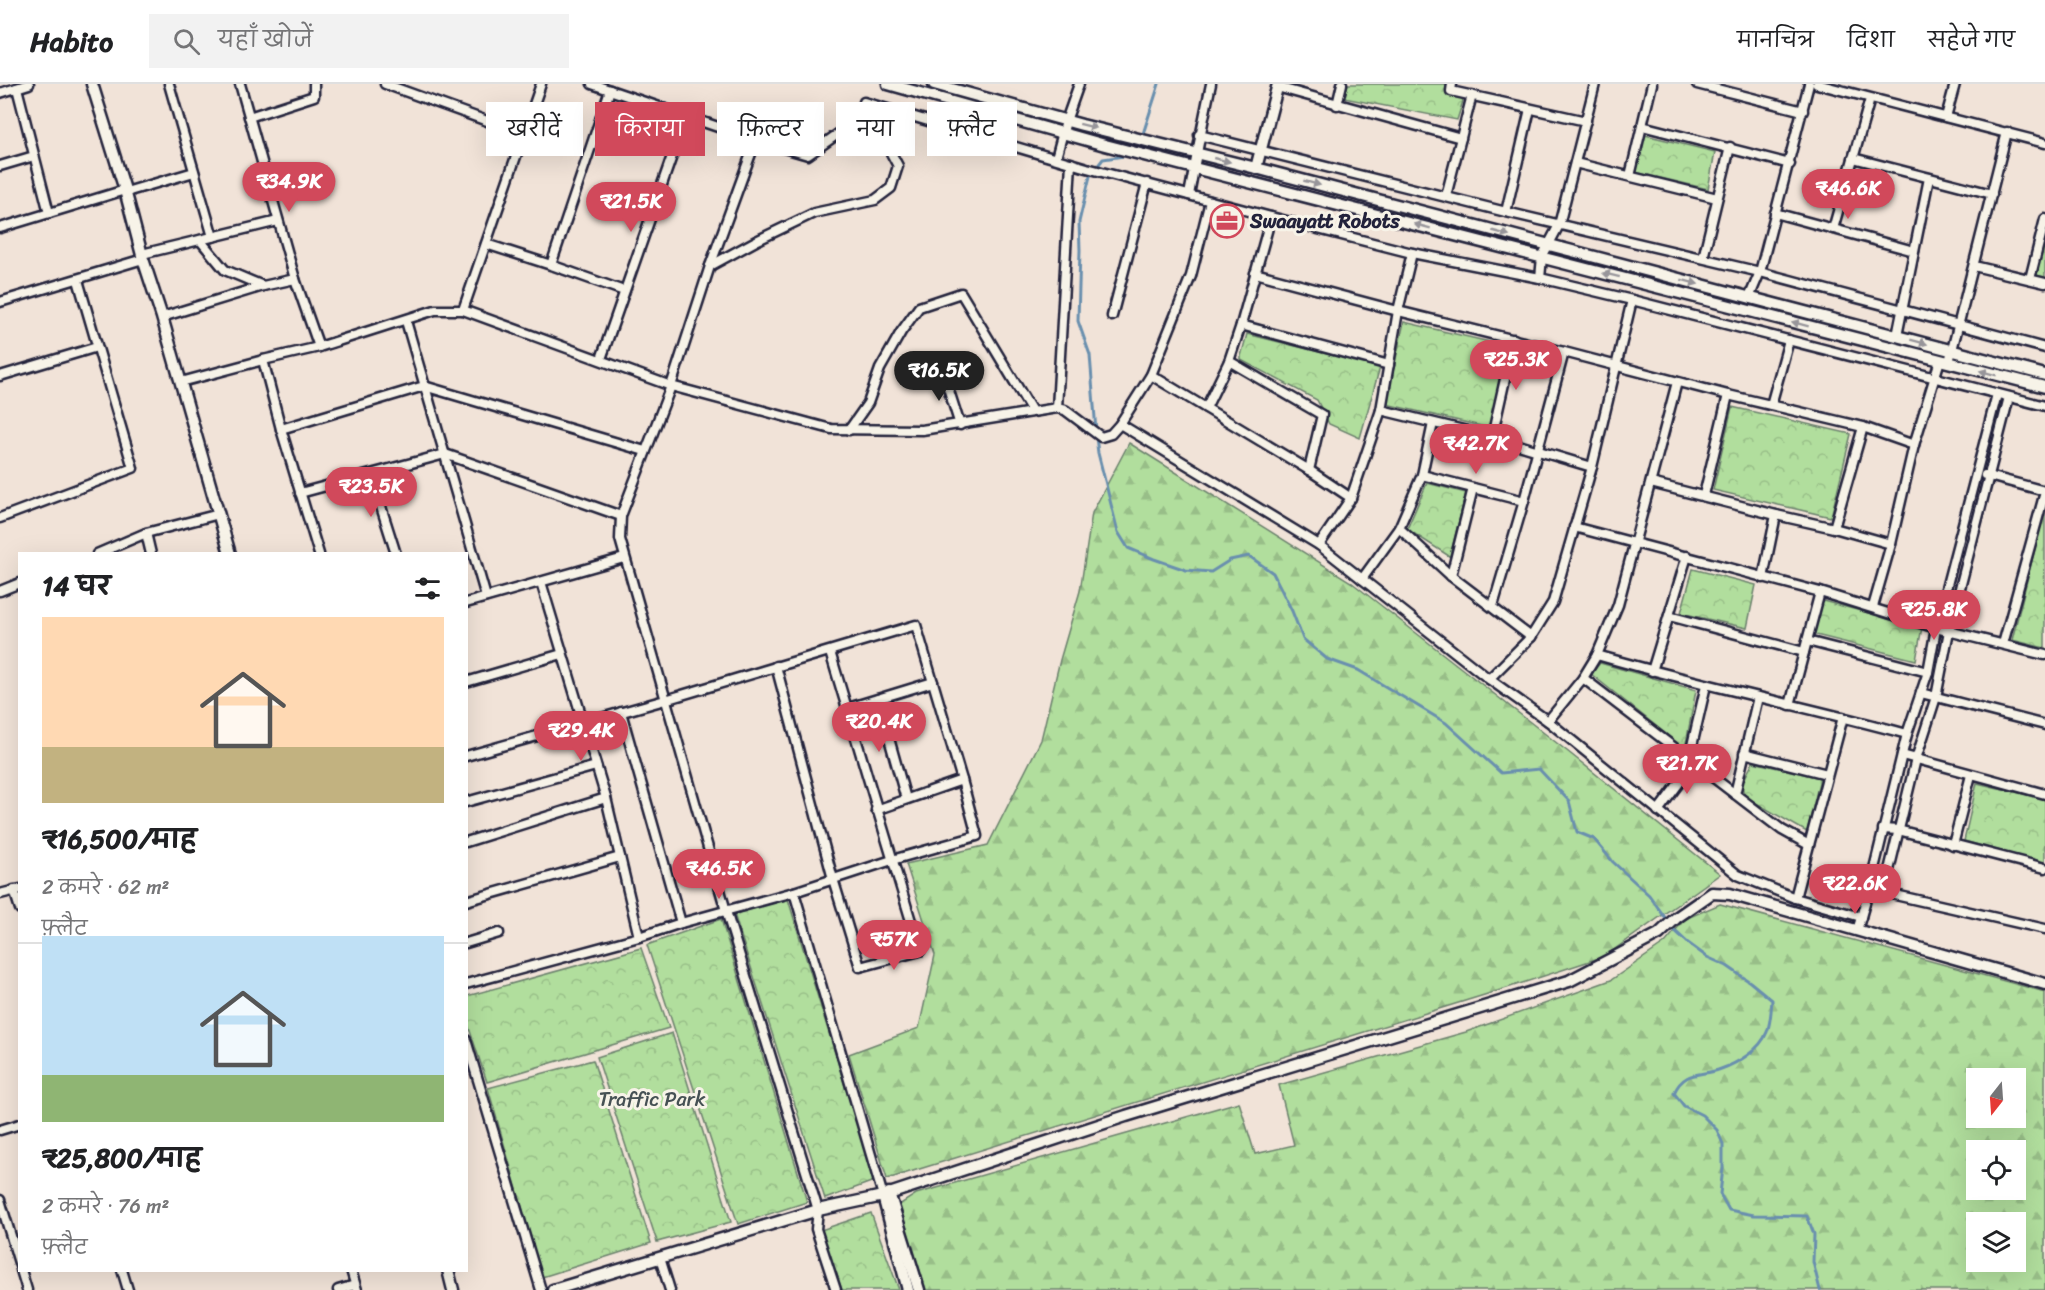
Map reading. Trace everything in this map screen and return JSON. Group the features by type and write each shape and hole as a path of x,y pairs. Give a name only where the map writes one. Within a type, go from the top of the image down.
{"main road":[{"path":"92,84 126,191 142,257 162,317 229,552"},
{"path":"888,84 1062,134 1748,310 1947,358 2045,387"},
{"path":"934,84 1066,121 1256,168 1896,336 1947,358 2045,375"},
{"path":"1256,168 1277,86"},
{"path":"1748,310 1749,298"},
{"path":"554,1290 818,1210 886,1195 1126,1116 1569,981 1659,934 1676,918 1712,893 1720,892 2045,984"},
{"path":"886,1195 908,1290"},
{"path":"886,1195 919,1290"},
{"path":"448,1272 453,1290"}],"street":[{"path":"0,93 28,84"},
{"path":"169,84 213,237"},
{"path":"240,84 295,279 319,347"},
{"path":"249,117 314,96 314,84"},
{"path":"385,84 486,121"},
{"path":"535,102 541,84"},
{"path":"592,84 645,102"},
{"path":"1056,158 1079,84"},
{"path":"1189,195 1198,155 1199,135 1211,84"},
{"path":"1337,105 1342,84"},
{"path":"1452,84 1451,91 1586,121"},
{"path":"1540,278 1542,257 1559,225 1595,84"},
{"path":"1630,176 1652,84"},
{"path":"1697,84 1803,111"},
{"path":"1749,298 1760,272 1809,84"},
{"path":"1817,84 2045,143"},
{"path":"1946,117 1955,84"},
{"path":"1277,86 1337,105 1461,138"},
{"path":"17,88 49,213"},
{"path":"551,265 610,90"},
{"path":"1446,196 1472,95"},
{"path":"1833,229 1870,99"},
{"path":"1506,212 1530,109"},
{"path":"915,117 1087,168 1271,217 1412,253 1540,278 1632,300 2045,406"},
{"path":"1642,126 1790,164"},
{"path":"1873,607 1892,544 1914,444 1934,379 1947,358 1958,326 2007,132"},
{"path":"1199,135 1559,225 1760,272 2045,348"},
{"path":"1703,258 1730,147"},
{"path":"0,166 34,156"},
{"path":"463,310 516,156"},
{"path":"601,359 672,156"},
{"path":"750,156 710,266 671,386 621,516 620,539 726,911 818,1210 816,1229 837,1290"},
{"path":"710,266 814,213 875,200 891,188 898,166 893,156"},
{"path":"1852,158 1992,194"},
{"path":"1061,409 1071,163"},
{"path":"1575,163 1717,198"},
{"path":"0,228 194,172"},
{"path":"1896,336 1929,178"},
{"path":"1112,316 1147,183"},
{"path":"181,382 319,347 435,310 463,310 671,386 831,429 922,430 1032,411 1061,409 1101,437 1112,434 1151,375 1191,276 1210,201"},
{"path":"1775,213 1914,250"},
{"path":"1206,408 1230,361 1271,217"},
{"path":"2030,279 2045,219"},
{"path":"0,302 78,280 142,257 200,240 278,221"},
{"path":"200,240 225,270 263,286"},
{"path":"486,244 624,291"},
{"path":"1319,545 1351,498 1381,410 1398,311 1412,253"},
{"path":"1974,266 2045,283"},
{"path":"1255,273 1728,395 1863,427 1914,444"},
{"path":"162,317 263,286 295,279"},
{"path":"0,518 133,468 78,280"},
{"path":"849,430 867,403 880,369 901,332 919,307 961,293 1032,411"},
{"path":"1489,679 1531,637 1553,602 1592,467 1632,300"},
{"path":"1748,310 1752,330"},
{"path":"406,321 486,597"},
{"path":"1241,325 1389,364"},
{"path":"1492,437 1514,339"},
{"path":"1771,405 1789,340"},
{"path":"0,376 97,347"},
{"path":"1492,606 1524,501 1564,352"},
{"path":"263,360 281,429 318,552"},
{"path":"1230,361 1322,415 1309,470"},
{"path":"943,372 960,425"},
{"path":"1151,375 1309,470 1351,498"},
{"path":"1548,721 1583,678 1597,654 1618,605 1677,382"},
{"path":"281,429 424,386 645,451"},
{"path":"1857,931 1907,734 1928,672 1936,628 1997,394"},
{"path":"1704,495 1728,395"},
{"path":"1884,891 1916,759 1936,697 1949,631 2009,397"},
{"path":"1381,410 1492,437 1592,467"},
{"path":"1362,579 1399,528 1422,476 1433,423"},
{"path":"1120,424 1319,545 1489,679 1548,721 1738,875 1795,897 1861,916"},
{"path":"1834,528 1863,427"},
{"path":"300,493 445,454 621,516"},
{"path":"1977,473 2045,492 2003,644"},
{"path":"371,475 395,552"},
{"path":"1422,476 1524,501"},
{"path":"1651,483 1892,544"},
{"path":"1451,576 1473,488"},
{"path":"102,552 146,533 219,514"},
{"path":"1763,578 1776,515"},
{"path":"1574,527 1820,592 1936,628 2045,655"},
{"path":"1399,528 1451,576 1531,637"},
{"path":"146,533 151,552"},
{"path":"1652,671 1688,556"},
{"path":"468,602 624,558"},
{"path":"541,582 606,798 639,937"},
{"path":"0,591 18,585"},
{"path":"1790,705 1820,592"},
{"path":"1669,616 1804,652"},
{"path":"468,755 830,652 916,625 962,780 976,836 639,937 468,983"},
{"path":"1807,640 1928,672"},
{"path":"776,666 833,879 860,967 920,951 830,652"},
{"path":"468,681 562,654"},
{"path":"1597,654 1706,685 1907,734"},
{"path":"1583,678 1782,830 1809,845"},
{"path":"848,708 933,682"},
{"path":"1658,811 1692,761 1706,685"},
{"path":"1921,693 2045,725"},
{"path":"1735,794 1758,697"},
{"path":"878,699 906,799"},
{"path":"621,712 681,923"},
{"path":"1795,897 1843,717"},
{"path":"1744,753 1827,774"},
{"path":"1902,755 2045,794"},
{"path":"468,801 596,766"},
{"path":"1953,845 1971,775"},
{"path":"876,810 962,780"},
{"path":"468,841 606,798"},
{"path":"1883,829 1899,830 2045,868"},
{"path":"468,900 620,857"},
{"path":"1869,889 2045,930"},
{"path":"0,894 17,890"},
{"path":"794,892 886,1195"},
{"path":"468,942 499,933"},
{"path":"468,1047 541,1290"},
{"path":"0,1130 18,1125"},
{"path":"0,1200 18,1259"},
{"path":"660,1258 670,1290"},
{"path":"22,1272 27,1290"},
{"path":"123,1272 128,1290"},
{"path":"338,1290 356,1287 352,1272"}],"green space":[{"path":"1348,84 1454,84 1463,101 1457,120 1344,98"},
{"path":"1645,135 1715,152 1708,189 1635,172"},
{"path":"2045,238 2045,277 2036,275"},
{"path":"1404,322 1507,346 1490,428 1386,404"},
{"path":"1247,334 1380,367 1360,438 1329,424 1317,400 1241,360"},
{"path":"1732,407 1851,434 1831,517 1713,490"},
{"path":"1129,443 1351,582 1720,874 1605,956 887,1179 849,1054 919,1028 935,955 906,864 988,845 1041,740 1060,660 1080,591 1092,513"},
{"path":"1427,483 1466,493 1450,556 1452,558 1407,529"},
{"path":"2045,509 2045,648 2012,640"},
{"path":"1693,569 1756,585 1747,628 1681,613"},
{"path":"1819,600 1922,627 1916,660 1812,634"},
{"path":"1600,663 1696,690 1685,749 1591,674"},
{"path":"1753,762 1820,778 1807,832 1744,796 1742,784"},
{"path":"1977,783 2045,799 2045,863 1964,841"},
{"path":"788,899 874,1181 825,1199 734,914"},
{"path":"1720,904 2045,992 2045,1290 926,1290 899,1205 916,1194 1239,1102 1255,1154 1294,1145 1279,1085 1466,1032 1611,980 1665,943 1685,919"},
{"path":"721,919 807,1202 738,1224 647,945"},
{"path":"641,948 669,1028 487,1082 468,1025 468,996"},
{"name":"Traffic Park","path":"672,1033 731,1222 657,1242 597,1057"},
{"path":"593,1060 651,1243 542,1277 488,1088"},
{"path":"871,1213 899,1290 842,1290 821,1230"}],"waterway":[{"path":"1142,137 1159,84"},
{"path":"1096,431 1090,355 1078,321 1079,222 1090,176 1103,159 1124,156 1127,153"},
{"path":"1096,437 1118,532 1128,548 1186,570 1211,572 1230,560 1249,556 1273,573 1303,639 1327,659 1358,670 1446,723 1501,773 1539,769 1569,801 1577,832 1594,839 1613,862 1649,895 1674,930 1707,957 1727,966 1772,1000 1767,1032 1754,1050 1728,1066 1688,1077 1678,1085 1674,1093 1684,1106 1702,1115 1717,1130 1723,1144 1720,1194 1729,1210 1754,1215 1807,1216 1814,1234 1813,1262 1820,1290"}],"place":[{"name":"Swaayatt Robots","path":"1227,221"}]}
